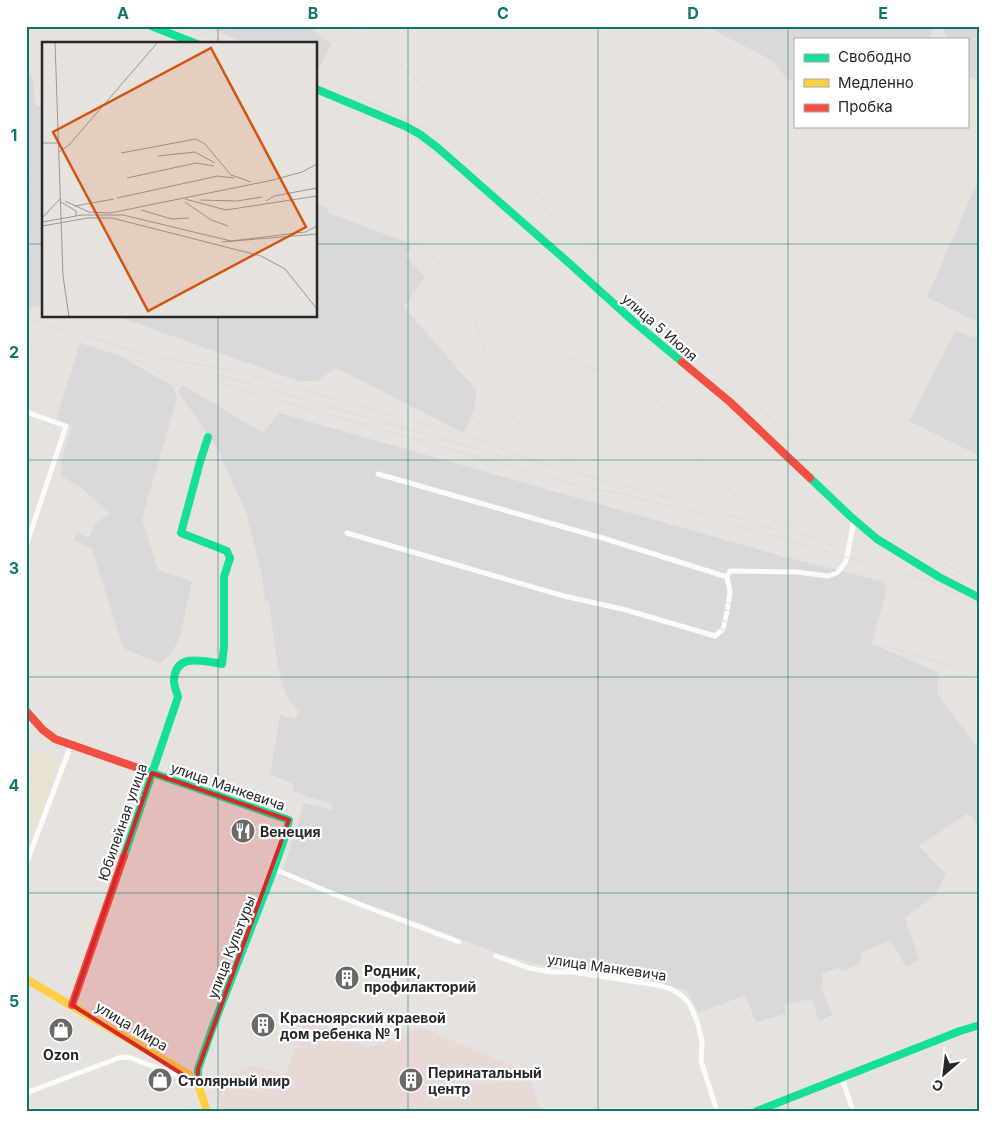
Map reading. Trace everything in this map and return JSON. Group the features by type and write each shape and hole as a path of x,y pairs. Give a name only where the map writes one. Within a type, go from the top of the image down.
{"main road":[{"path":"151,26 192,42"},
{"name":"улица 5 Июля","path":"318,90 407,127 438,148 632,321 730,402 854,520 877,539 938,576 980,598"},
{"name":"Юбилейная улица","path":"72,1005 178,697 174,682 178,666 187,660 222,664 224,647 224,578 230,558 229,554 227,551 184,535 180,530 208,437"},
{"name":"улица Манкевича","path":"26,711 43,730 55,739 289,820"},
{"name":"улица Культуры","path":"198,1084 198,1069 274,869 289,820"},
{"name":"улица Мира","path":"26,979 188,1074 198,1084 206,1111"},
{"path":"758,1111 960,1031 980,1025"}],"street":[{"path":"26,412 66,426 26,546"},
{"path":"378,474 606,539 727,577"},
{"path":"347,533 554,593 626,610 715,636 723,629 728,610 730,592 727,577 730,571 797,572 828,576 837,573 847,557 854,520"},
{"path":"26,864 71,745"},
{"path":"274,869 459,942"},
{"name":"улица Манкевича","path":"496,956 529,968 550,972 572,972 657,985 671,989 681,995 689,1003 697,1021 702,1041 701,1061 718,1111"},
{"path":"26,1093 121,1057 131,1058 179,1076 188,1074"},
{"path":"842,1078 853,1111"}],"highlighted area":[{"path":"152,773 289,820 198,1069 198,1084 72,1005"}],"shaded area":[{"path":"204,26 309,26 331,44 318,71 318,42 244,42"},
{"path":"705,26 935,26 929,38 794,38 794,82 787,79 773,61"},
{"path":"943,26 980,26 980,82 968,76 968,38 947,38"},
{"path":"26,75 33,77 35,105 42,107 42,306 26,307"},
{"path":"980,176 980,323 927,297"},
{"path":"318,205 328,208 328,213 406,242 411,248 405,256 425,277 404,307 477,391 475,408 464,433 336,368 317,381 298,381 122,318 318,318"},
{"path":"956,330 980,340 980,456 909,421"},
{"path":"80,343 120,356 174,387 177,398 142,519 158,570 192,581 180,637 172,652 160,664 123,648 92,549 74,540 77,532 89,538 95,523 110,514 80,487 61,476 62,459 72,426 56,420"},
{"path":"183,385 263,433 279,413 778,555 882,581 887,588 872,644 938,672 937,693 980,752 980,828 970,815 967,814 919,846 946,874 935,895 906,917 919,960 906,967 890,940 862,952 860,964 842,971 839,968 822,973 823,981 821,986 832,1015 819,1021 812,999 785,1004 785,1014 756,1022 745,995 699,1013 686,990 627,976 553,968 498,954 404,917 281,877 304,803 332,810 333,804 292,790 293,784 270,774 280,714 295,719 299,713 286,695 277,663 269,601 265,601 262,576 246,512 221,454 178,391"},
{"path":"26,748 60,759 26,851"},
{"path":"306,1017 368,1048 421,1027 527,1072 542,1111 223,1111 213,1082 255,1065 285,1076"}],"railway":[{"path":"188,26 226,42"},
{"path":"220,26 259,42"},
{"path":"359,26 546,202"},
{"path":"318,79 431,131 466,152 533,200 581,239 844,488 921,548 980,585"},
{"path":"26,173 42,178"},
{"path":"26,185 42,190"},
{"path":"382,209 438,262 455,285 473,318 495,385 510,412 526,432 553,453 589,471"},
{"path":"26,223 42,228"},
{"path":"26,233 42,238"},
{"path":"26,249 42,254"},
{"path":"318,280 359,295 393,318 425,352 460,402 480,424 511,446"},
{"path":"318,294 372,315 402,335"},
{"path":"26,318 131,350 183,372 232,387 587,488 623,494 712,515 742,527 939,585 980,606"},
{"path":"296,318 351,355 480,429"},
{"path":"558,353 643,390 661,405 699,461 717,480 749,505 776,521 835,547"},
{"path":"161,358 233,370 496,445 506,451 537,462 676,500"},
{"path":"137,360 171,380 187,394 237,454 272,578 276,634 283,675 296,707 316,726 345,747 363,753 725,856"},
{"path":"212,373 512,459"},
{"path":"210,413 257,447 318,481"},
{"path":"228,435 268,465 289,476 335,492 864,642"},
{"path":"246,457 271,483 285,493 332,514"},
{"path":"266,471 290,485 317,496 514,551"},
{"path":"253,485 287,561 323,631 352,661 426,703 447,712 548,739"},
{"path":"729,515 774,529"},
{"path":"274,518 293,542 340,562"},
{"path":"296,544 342,591 377,606 759,715"},
{"path":"330,574 359,587 397,600 605,659"},
{"path":"610,578 652,607 674,619 726,630 913,682"},
{"path":"628,588 665,597"},
{"path":"659,591 748,616"},
{"path":"657,599 700,611"},
{"path":"740,604 756,603 777,607 866,633"},
{"path":"691,612 749,628"},
{"path":"739,618 865,652"},
{"path":"733,636 765,658 877,689"},
{"path":"857,643 910,666"},
{"path":"878,644 980,674"},
{"path":"814,646 836,652"},
{"path":"857,653 910,674"}],"traffic: fast":[{"path":"151,26 192,42"},
{"path":"318,90 407,127 421,135 682,362"},
{"path":"124,856 178,697 174,681 179,666 191,660 222,664 224,647 224,577 230,558 227,551 181,533 208,437"},
{"path":"810,478 877,539 939,577 980,598"},
{"path":"138,768 289,820 271,877 198,1069 198,1084"},
{"path":"757,1111 960,1031 980,1025"}],"traffic: slow":[{"path":"26,979 188,1074 198,1084 207,1111"}],"traffic: jam":[{"path":"682,362 730,402 810,478"},
{"path":"26,711 43,730 55,739 138,768"},
{"path":"72,1005 124,856"}],"place":[{"name":"Венеция","path":"243,831"},
{"name":"Родник, профилакторий","path":"347,978"},
{"name":"Красноярский краевой дом ребенка № 1","path":"263,1025"},
{"name":"Ozon","path":"61,1030"},
{"name":"Столярный мир","path":"160,1080"},
{"name":"Перинатальный центр","path":"411,1080"}]}
